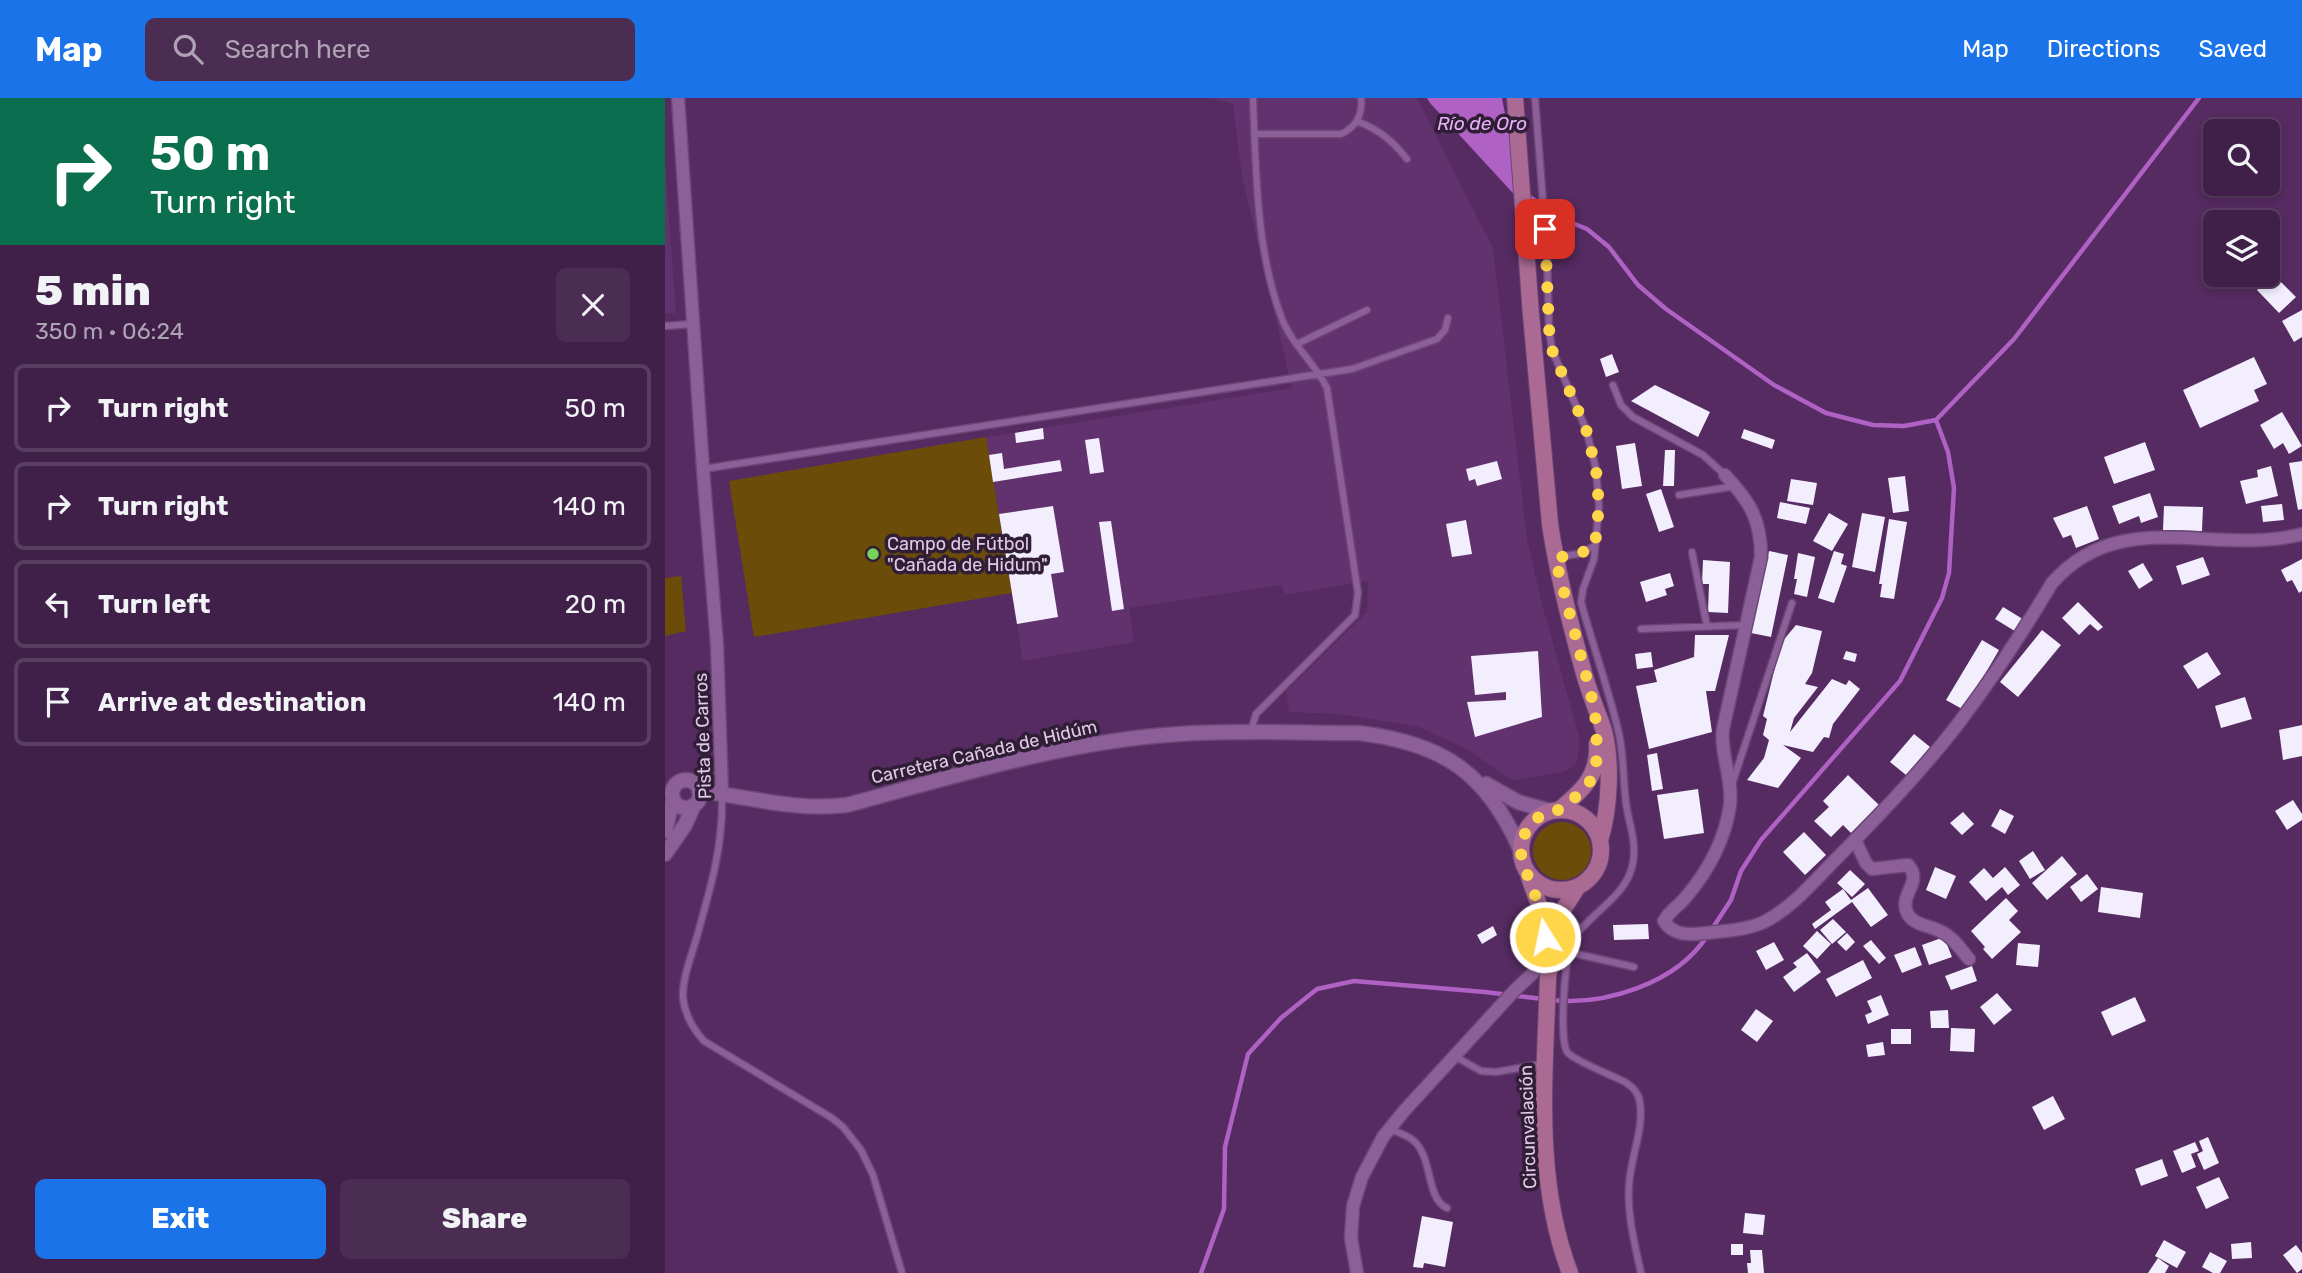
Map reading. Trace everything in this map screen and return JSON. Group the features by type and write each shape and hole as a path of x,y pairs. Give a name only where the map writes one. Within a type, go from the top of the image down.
{"main road":[{"path":"1515,98 1545,490 1555,558 1606,748 1608,773 1605,822 1600,840"},
{"path":"1550,937 1520,849 1526,829 1532,821 1583,791 1591,780 1596,766 1595,710"},
{"path":"1528,875 1545,888 1577,888 1592,876 1597,868 1601,849 1596,830 1580,814 1554,810"},
{"name":"Circunvalación","path":"1570,1273 1559,1245 1548,1185 1545,1059 1550,937 1577,888"}],"street":[{"name":"Pista de Carros","path":"678,98 717,645 722,793"},
{"path":"1725,475 1746,498 1757,520 1761,557 1723,729 1721,744 1730,779 1730,805 1722,840 1700,880 1679,905 1669,911 1664,921 1669,929 1694,934 1733,930 1764,922 1798,897 1888,807 1961,720 2033,616 2052,583 2064,569 2080,558 2116,541 2139,538 2269,541 2302,534"},
{"name":"Carretera Cañada de Hidúm","path":"697,798 722,793 793,806 847,805 990,767 1103,743 1179,734 1251,732 1359,733 1385,736 1411,742 1435,752 1479,781"},
{"path":"665,775 671,793 683,807 697,798"},
{"path":"665,831 671,793 689,780 697,798 685,825 665,854"},
{"path":"1479,781 1518,802 1554,810"},
{"path":"1479,781 1498,806 1520,849"},
{"path":"1855,840 1866,863 1872,869 1899,864 1908,865 1913,870 1914,879 1905,901 1906,911 1913,920 1941,931 1969,959"},
{"path":"1357,1273 1351,1238 1353,1206 1368,1164 1389,1129 1515,990 1550,957 1568,951"}],"lane":[{"path":"1251,732 1256,714 1355,615 1358,593 1327,388 1280,315 1262,242 1253,98"},
{"path":"1255,134 1341,134 1351,129 1357,121 1362,110 1361,98"},
{"path":"1535,98 1552,350 1586,429 1596,469 1599,506 1594,559 1581,602 1619,735 1634,852 1633,864 1624,886 1581,929 1568,951 1564,1044 1570,1055 1625,1082 1633,1087 1637,1094 1640,1118 1629,1186 1632,1229 1640,1273"},
{"path":"1357,121 1377,129 1394,142 1407,159"},
{"path":"1297,344 1367,310"},
{"path":"703,469 1352,369 1437,339 1445,330 1448,318"},
{"path":"665,326 693,324"},
{"path":"1613,385 1621,405 1633,417 1703,455 1725,475"},
{"path":"1679,495 1736,486"},
{"path":"1555,558 1579,554 1595,546"},
{"path":"1692,552 1707,626"},
{"path":"1730,792 1792,603"},
{"path":"1641,629 1746,625"},
{"name":"Pista de Carros","path":"722,793 722,830 717,866 683,987 685,1011 704,1041 820,1110 843,1127 868,1162 902,1273"},
{"path":"1561,913 1581,929"},
{"path":"1568,951 1634,967"},
{"path":"1548,977 1566,978"},
{"path":"1454,1056 1481,1071 1496,1072 1545,1059"},
{"path":"1389,1129 1412,1139 1419,1147 1428,1164 1435,1198 1439,1205 1447,1208"}],"shaded area":[{"path":"1209,98 1417,98 1493,248 1527,539 1579,736 1577,762 1571,768 1563,772 1515,780 1467,749 1419,727 1339,714 1289,712 1286,691 1367,612 1368,581 1285,595 1282,585 1129,608 1134,642 1023,661 986,437 1292,388 1242,177 1233,104"},
{"path":"665,162 676,313 665,313"},
{"name":"Campo de Fútbol \"Cañada de Hidum\"","path":"986,437 1012,593 754,637 729,481"},
{"path":"681,576 686,631 665,636 665,578"},
{"path":"1556,822 1568,822 1583,830 1591,845 1591,857 1583,872 1568,880 1556,880 1541,872 1533,857 1533,845 1541,830"}],"water":[{"name":"Río de Oro","path":"1427,98 1502,98 1522,203 1430,103"}],"building":[{"path":"2280,281 2296,297 2279,313 2257,290 2260,287 2280,287"},
{"path":"2302,310 2302,337 2294,342 2282,321"},
{"path":"1612,354 1619,372 1606,377 1600,359"},
{"path":"2254,357 2267,384 2254,390 2259,401 2200,428 2183,390"},
{"path":"1655,385 1710,412 1698,437 1631,401"},
{"path":"2282,412 2302,446 2289,454 2283,443 2274,449 2260,425"},
{"path":"1043,428 1044,439 1016,443 1015,433"},
{"path":"1744,429 1775,440 1772,449 1741,438"},
{"path":"1099,438 1104,472 1090,474 1085,440"},
{"path":"2145,442 2155,470 2114,484 2104,457"},
{"path":"1635,443 1642,486 1622,489 1616,446"},
{"path":"1665,450 1675,450 1674,486 1663,486"},
{"path":"1002,453 1004,469 1060,460 1062,471 993,482 989,455"},
{"path":"1497,461 1502,479 1477,486 1475,479 1469,481 1466,469"},
{"path":"2302,461 2302,509 2298,510 2289,463"},
{"path":"2271,466 2278,496 2246,504 2240,481 2258,477 2257,470"},
{"path":"1905,476 1909,511 1893,513 1888,478"},
{"path":"1791,479 1817,483 1813,505 1787,501"},
{"path":"1661,489 1674,527 1659,532 1646,494"},
{"path":"2150,493 2158,517 2141,523 2139,516 2119,524 2112,506"},
{"path":"1780,502 1810,508 1806,524 1777,518"},
{"path":"2282,504 2284,520 2263,522 2261,506"},
{"path":"1053,506 1064,572 1051,574 1058,617 1017,624 999,514"},
{"path":"2087,506 2099,539 2076,548 2071,535 2063,538 2053,518"},
{"path":"2164,506 2203,507 2202,531 2163,530"},
{"path":"1829,513 1848,524 1832,551 1813,541"},
{"path":"1862,513 1885,517 1875,572 1852,567"},
{"path":"1889,519 1907,522 1894,599 1880,597 1882,584 1879,584"},
{"path":"1466,520 1472,554 1452,557 1446,524"},
{"path":"1111,521 1124,609 1112,611 1099,522"},
{"path":"1769,551 1788,555 1771,637 1751,633"},
{"path":"1834,551 1844,554 1841,564 1847,566 1834,603 1818,598"},
{"path":"1798,553 1815,557 1807,597 1794,594"},
{"path":"2203,557 2210,575 2182,585 2176,566"},
{"path":"2302,559 2302,591 2299,593 2292,580 2287,582 2281,570"},
{"path":"1703,560 1730,562 1728,613 1708,612 1709,584 1702,584"},
{"path":"2143,563 2153,580 2139,589 2128,571"},
{"path":"1670,573 1674,586 1665,589 1667,595 1646,602 1640,582"},
{"path":"2078,602 2103,627 2098,631 2090,624 2079,635 2062,618"},
{"path":"2003,607 2026,621 2018,633 1995,619"},
{"path":"1796,625 1822,631 1812,673 1805,684 1818,687 1794,718 1790,732 1832,679 1846,685 1849,680 1860,689 1833,724 1829,738 1824,737 1813,752 1783,745 1801,758 1778,788 1747,780 1764,758 1769,740 1763,735 1767,719 1763,716 1781,643"},
{"path":"2042,630 2061,645 2018,697 2000,682"},
{"path":"1695,635 1729,635 1715,691 1706,691 1712,732 1649,749 1636,686 1657,682 1654,670 1694,657"},
{"path":"1982,640 1999,650 1964,710 1946,700"},
{"path":"1538,651 1542,717 1475,737 1467,702 1506,700 1506,692 1475,695 1471,656"},
{"path":"1846,651 1857,654 1855,662 1843,659"},
{"path":"1651,652 1653,667 1637,669 1635,654"},
{"path":"2207,652 2221,674 2198,689 2183,666"},
{"path":"2245,697 2252,719 2221,728 2215,706"},
{"path":"2302,725 2302,756 2283,760 2279,730"},
{"path":"1914,734 1935,751 1911,779 1890,762"},
{"path":"1657,753 1663,789 1652,791 1647,755"},
{"path":"1848,775 1879,805 1851,833 1843,825 1831,837 1814,821 1829,807 1823,801"},
{"path":"1698,789 1704,833 1664,839 1657,795"},
{"path":"2293,800 2302,814 2302,820 2287,830 2275,811"},
{"path":"2000,809 2014,816 2005,834 1991,826"},
{"path":"1963,812 1974,824 1962,835 1950,823"},
{"path":"1804,832 1826,855 1805,875 1783,852"},
{"path":"2033,851 2045,870 2030,879 2019,861"},
{"path":"2062,856 2077,874 2047,900 2032,883"},
{"path":"1935,867 1956,876 1946,899 1926,890"},
{"path":"2005,867 2020,885 2008,895 2002,887 1986,901 1969,882 1984,868 1993,878"},
{"path":"1850,870 1865,884 1852,897 1837,883"},
{"path":"2087,874 2098,889 2081,902 2070,887"},
{"path":"2101,887 2143,893 2140,918 2098,912"},
{"path":"1868,888 1888,915 1871,927 1852,902 1815,929 1812,924 1831,910 1825,902 1843,889 1851,900"},
{"path":"2006,898 2018,911 2009,920 2021,932 1992,959 1971,931"},
{"path":"1833,919 1846,932 1832,944 1820,930"},
{"path":"1648,924 1649,939 1614,940 1613,925"},
{"path":"1493,926 1497,935 1482,944 1477,935"},
{"path":"1817,931 1831,944 1817,959 1803,946"},
{"path":"1847,933 1855,942 1846,951 1837,942"},
{"path":"1944,937 1952,957 1929,965 1922,945"},
{"path":"1871,940 1886,958 1879,964 1863,946"},
{"path":"1774,942 1784,960 1766,970 1756,951"},
{"path":"2018,943 2040,945 2038,967 2016,965"},
{"path":"1915,947 1922,965 1902,973 1894,955"},
{"path":"1807,953 1821,972 1794,992 1783,977 1797,967 1793,963"},
{"path":"1863,960 1872,978 1836,997 1826,979"},
{"path":"1972,966 1977,981 1951,990 1945,976"},
{"path":"1997,993 2012,1010 1994,1025 1980,1007"},
{"path":"1881,995 1889,1015 1868,1024 1865,1015 1872,1012 1867,1001"},
{"path":"2135,997 2146,1021 2112,1036 2101,1012"},
{"path":"1756,1009 1773,1021 1757,1042 1741,1030"},
{"path":"1948,1010 1949,1028 1931,1028 1930,1011"},
{"path":"1951,1028 1975,1029 1974,1052 1950,1051"},
{"path":"1891,1029 1911,1029 1911,1044 1891,1044"},
{"path":"1883,1042 1885,1055 1868,1057 1866,1045"},
{"path":"2053,1096 2065,1119 2044,1130 2032,1107"},
{"path":"2208,1137 2219,1163 2204,1170 2197,1154 2203,1151 2199,1141"},
{"path":"2195,1142 2199,1151 2191,1154 2196,1167 2182,1173 2173,1151"},
{"path":"2162,1159 2168,1176 2141,1186 2135,1169"},
{"path":"2219,1177 2229,1198 2206,1209 2196,1187"},
{"path":"1745,1213 1765,1215 1763,1235 1743,1233"},
{"path":"1422,1216 1453,1222 1445,1267 1424,1263 1423,1268 1413,1267"},
{"path":"2164,1240 2186,1252 2177,1268 2155,1256"},
{"path":"2251,1242 2252,1258 2232,1259 2231,1244"},
{"path":"1731,1244 1743,1244 1743,1255 1731,1255"},
{"path":"2296,1245 2302,1253 2302,1269 2297,1273 2283,1255"},
{"path":"1750,1250 1762,1250 1764,1273 1748,1273 1747,1263 1751,1263"},
{"path":"2210,1252 2227,1261 2220,1273 2213,1273 2202,1267"},
{"path":"2158,1258 2169,1266 2165,1273 2148,1273"}],"waterway":[{"path":"1527,195 1560,218 1587,229 1609,247 1638,285 1666,309 1774,385 1826,413 1873,425 1904,426 1936,420 2014,339 2199,98"},
{"path":"1712,929 1731,900 1741,871 1761,840 1900,681 1942,598 1949,573 1954,488 1948,452 1936,420"},
{"path":"1551,1000 1594,999 1638,988 1678,967 1707,936"},
{"path":"1201,1273 1224,1209 1225,1147 1248,1054 1281,1018 1317,989 1354,981 1543,999"}],"place":[{"name":"Campo de Fútbol \"Cañada de Hidum\"","path":"873,554"}],"route":[{"path":"1545,229 1552,350 1586,429 1596,469 1599,506 1595,546 1573,556 1555,558 1573,635 1595,710 1597,748 1596,766 1583,791 1559,810 1550,811 1532,821 1522,839 1521,858 1535,891 1545,937"}]}
